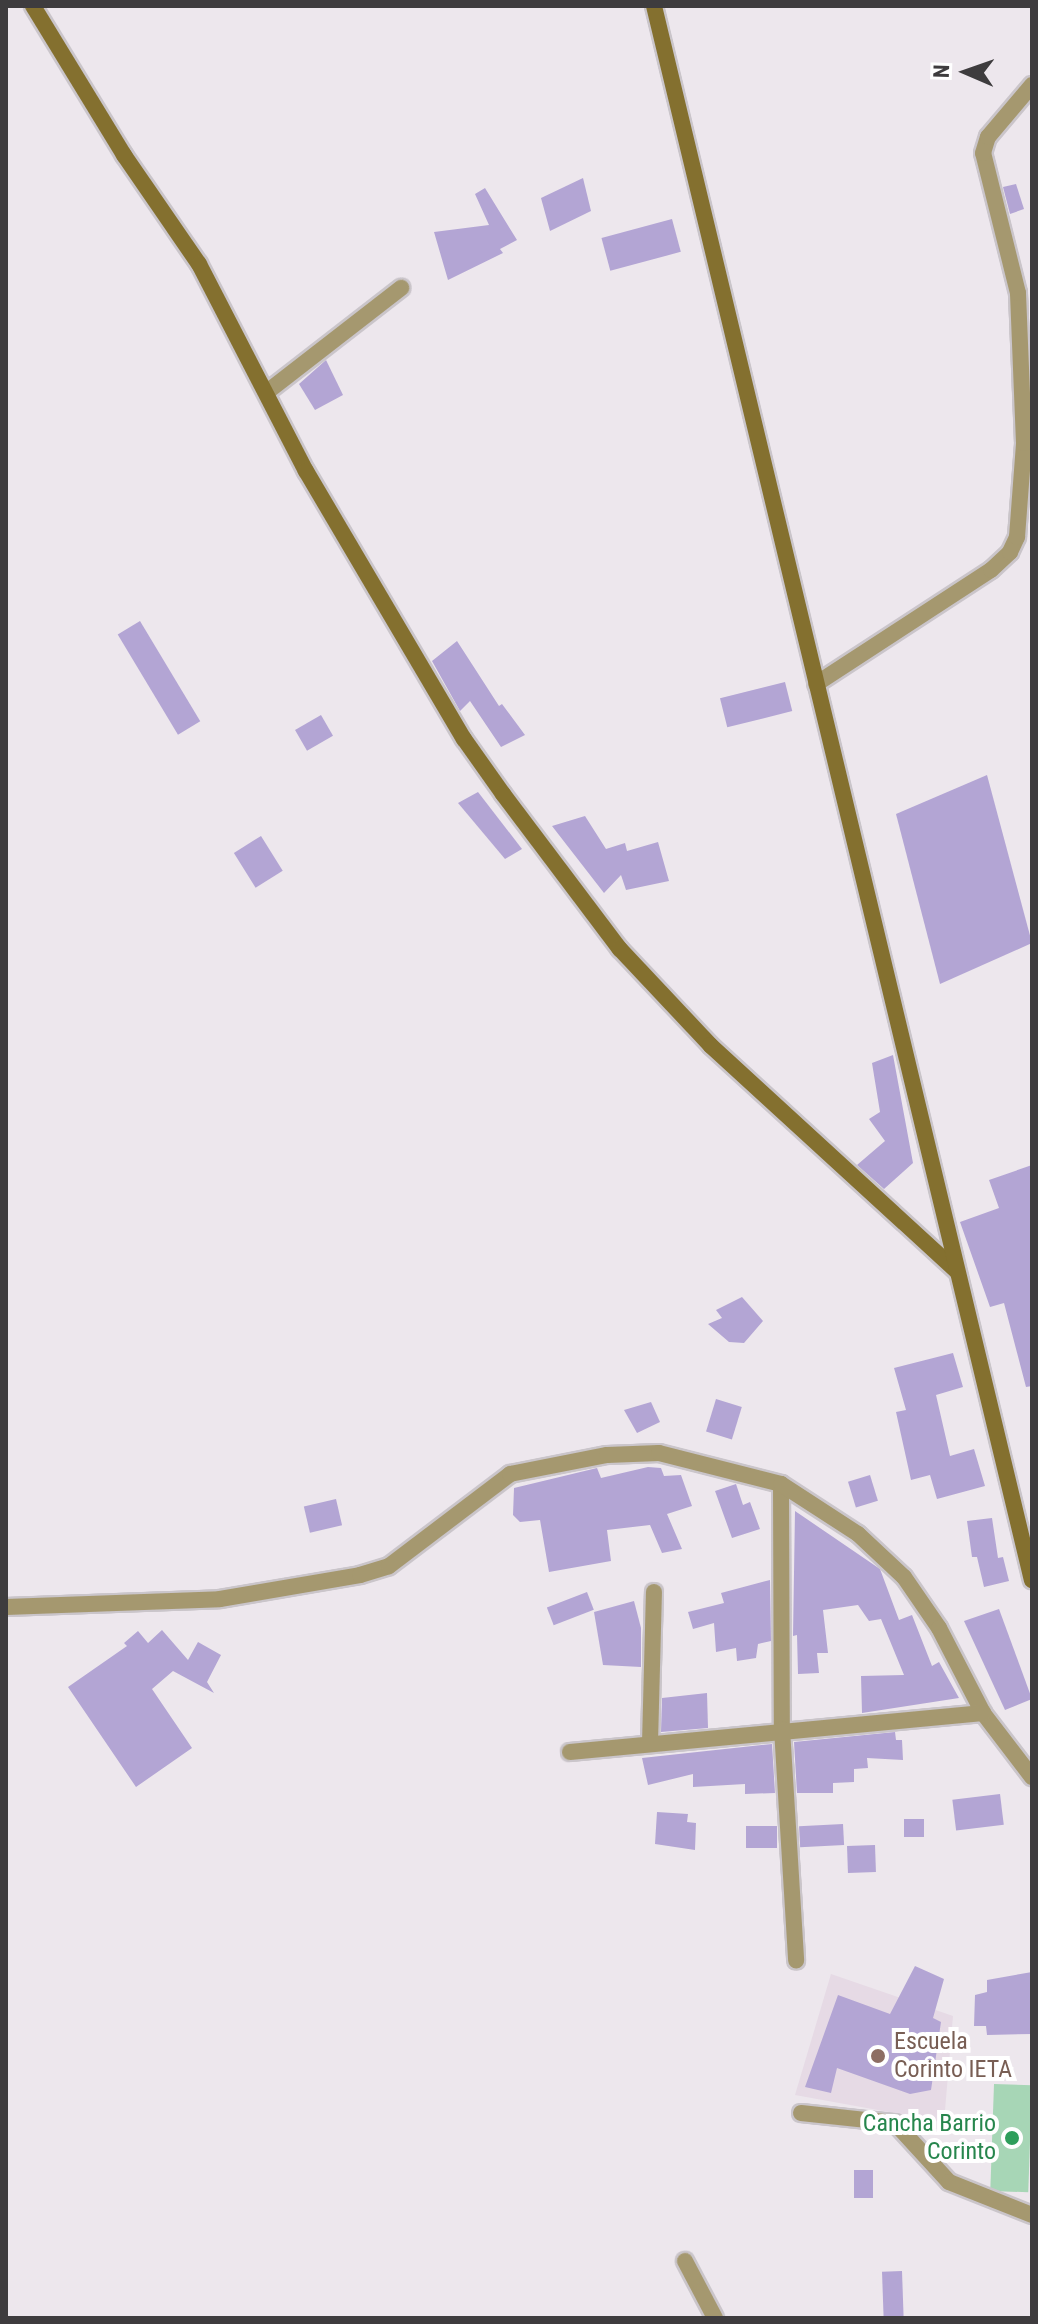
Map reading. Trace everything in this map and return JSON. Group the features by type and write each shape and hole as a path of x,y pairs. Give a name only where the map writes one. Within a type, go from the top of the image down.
{"street":[{"path":"33,6 124,155 199,264 306,471 464,739 592,912 710,1045 958,1272"},
{"path":"654,6 1029,1556 1032,1580"},
{"path":"816,684 991,570 1010,552 1017,537 1024,443 1018,293 983,153 988,137 1032,85"},
{"path":"267,392 401,288"},
{"path":"6,1607 220,1599 360,1575 389,1566 497,1480 607,1455 659,1453 781,1484 858,1534 904,1577 939,1628 983,1713 1024,1757 1032,1777"},
{"path":"781,1484 782,1729 796,1961"},
{"path":"650,1743 654,1592"},
{"path":"570,1752 782,1729 983,1713"},
{"path":"801,2113 895,2123 949,2182 968,2194 1032,2215"},
{"path":"685,2261 715,2318"}],"shaded area":[{"name":"Escuela Corinto IETA","path":"831,1974 953,2016 944,2122 795,2095"}],"green space":[{"name":"Cancha Barrio Corinto","path":"994,2084 1032,2085 1028,2192 990,2191"}],"building":[{"path":"583,178 591,211 550,231 541,198"},
{"path":"1016,184 1024,209 1010,214 1003,187"},
{"path":"485,188 517,240 500,249 503,253 448,280 434,232 489,225 475,194"},
{"path":"672,219 681,252 610,271 601,238"},
{"path":"326,360 343,395 315,410 299,384"},
{"path":"140,621 200,721 178,735 118,634"},
{"path":"457,641 499,706 502,704 525,735 501,747 470,701 460,711 432,661"},
{"path":"785,682 792,711 727,727 720,698"},
{"path":"321,715 333,736 307,751 295,730"},
{"path":"987,775 1032,943 940,984 896,814"},
{"path":"478,792 522,849 505,859 458,803"},
{"path":"585,816 606,849 625,843 627,851 658,842 669,881 626,890 621,875 604,893 552,826"},
{"path":"261,836 283,871 256,888 234,853"},
{"path":"893,1055 913,1163 884,1189 857,1165 885,1141 869,1119 880,1112 872,1063"},
{"path":"1032,1165 1032,1386 1026,1387 1004,1303 990,1307 960,1222 999,1208 989,1180"},
{"path":"742,1297 763,1321 744,1343 729,1342 708,1324 722,1318 716,1310"},
{"path":"953,1353 963,1387 936,1395 950,1456 974,1449 985,1486 937,1499 930,1475 911,1480 896,1412 906,1410 894,1368"},
{"path":"716,1399 742,1407 732,1439 706,1432"},
{"path":"651,1402 660,1422 637,1433 624,1410"},
{"path":"648,1467 661,1468 664,1476 681,1475 692,1506 667,1514 682,1549 662,1553 650,1525 607,1530 611,1561 549,1572 540,1520 520,1522 513,1515 514,1488 597,1468 601,1478"},
{"path":"870,1475 878,1501 856,1508 848,1482"},
{"path":"736,1484 743,1505 750,1502 760,1529 732,1538 715,1491"},
{"path":"336,1499 342,1525 310,1533 304,1506"},
{"path":"795,1511 880,1569 899,1620 912,1615 932,1666 939,1662 959,1698 862,1713 861,1676 904,1675 881,1619 869,1621 858,1605 823,1610 828,1653 817,1653 819,1673 798,1674 797,1635 793,1636"},
{"path":"992,1518 998,1558 1003,1557 1009,1581 984,1587 977,1557 972,1557 967,1521"},
{"path":"770,1580 771,1641 758,1644 756,1658 737,1661 736,1648 716,1652 714,1623 693,1629 688,1612 724,1603 721,1593"},
{"path":"587,1592 594,1610 554,1625 547,1607"},
{"path":"634,1601 641,1628 641,1667 603,1665 594,1612"},
{"path":"999,1609 1032,1699 1005,1710 964,1621"},
{"path":"162,1630 188,1660 198,1642 221,1655 207,1682 214,1693 173,1671 152,1689 192,1748 136,1787 68,1687 127,1646 124,1643 138,1631 148,1643"},
{"path":"707,1693 708,1728 661,1732 662,1698"},
{"path":"895,1732 896,1740 902,1740 903,1760 867,1758 868,1768 854,1769 854,1782 833,1783 833,1793 797,1793 794,1742"},
{"path":"772,1744 775,1793 745,1794 745,1784 693,1787 693,1774 648,1785 642,1758"},
{"path":"1000,1794 1004,1825 956,1831 952,1800"},
{"path":"657,1812 688,1814 687,1822 696,1823 695,1850 655,1844"},
{"path":"904,1819 924,1819 924,1837 904,1837"},
{"path":"843,1824 844,1845 800,1847 799,1826"},
{"path":"746,1826 777,1826 777,1848 746,1848"},
{"path":"875,1845 876,1872 848,1873 847,1846"},
{"path":"915,1966 944,1979 933,2018 941,2022 931,2090 910,2094 837,2068 831,2093 805,2087 838,1995 890,2014"},
{"path":"1032,1972 1032,2034 987,2035 986,2026 974,2026 975,1995 987,1992 987,1980"},
{"path":"854,2170 873,2170 873,2198 854,2198"},
{"path":"902,2271 904,2318 884,2318 882,2272"}],"place":[{"name":"Escuela Corinto IETA","path":"878,2056"},
{"name":"Cancha Barrio Corinto","path":"1012,2138"}]}
